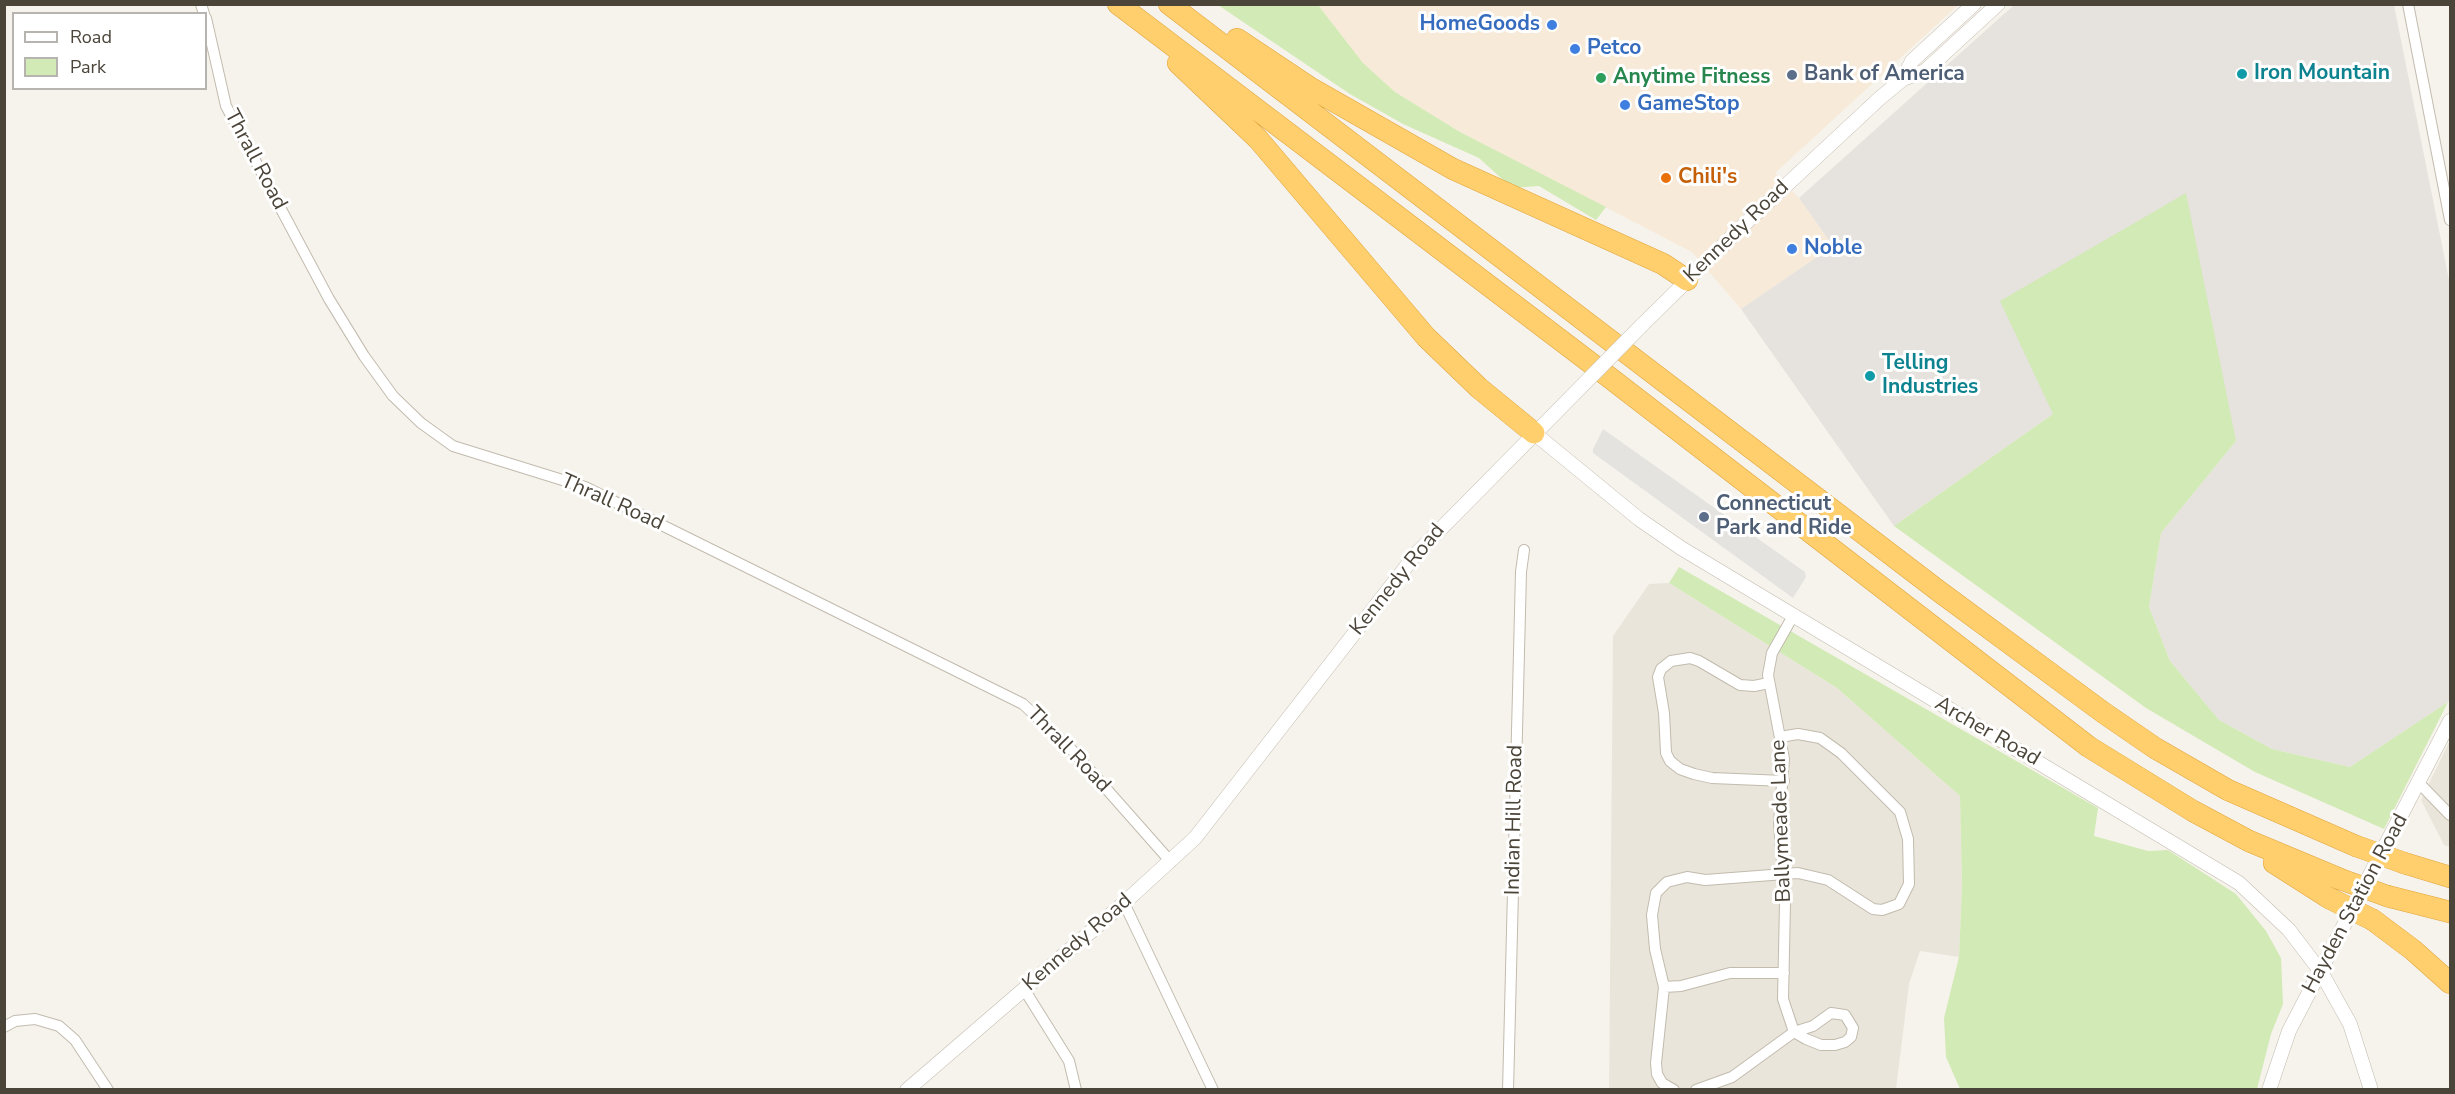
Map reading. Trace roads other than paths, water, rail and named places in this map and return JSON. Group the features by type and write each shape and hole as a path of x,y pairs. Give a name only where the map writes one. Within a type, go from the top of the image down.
{"highway":[{"path":"1118,4 1592,364 2089,747 2155,789 2249,841 2387,896 2451,912"},
{"path":"1174,8 1214,22 1309,87 1453,169 1663,264 1687,280"},
{"path":"1174,8 1921,578 2104,713 2163,753 2228,790 2356,846 2451,877"},
{"path":"1161,38 1183,70 1258,139 1433,345 1510,415 1534,433"},
{"path":"2249,841 2280,869 2329,898 2373,920 2404,942 2451,983"}],"street":[{"name":"Kennedy Road","path":"907,1089 1171,862 1222,805 1416,554 1687,280 1784,186 1903,79 1912,61 1974,4"},
{"name":"Kennedy Road","path":"1903,79 1925,71 1998,4"},
{"path":"2408,4 2451,220"},
{"name":"Thrall Road","path":"207,22 226,106 323,289 393,396 421,423 453,446 585,487 1023,704 1072,750 1171,862"},
{"name":"Archer Road","path":"1534,433 1660,534 2225,874 2274,914 2301,943 2321,972 2350,1024 2371,1089"},
{"name":"Indian Hill Road","path":"1508,1089 1521,572 1524,550"},
{"name":"Ballymeade Lane","path":"1793,616 1772,653 1768,675 1780,737 1784,781 1779,823 1783,875 1783,999 1794,1032"},
{"path":"1769,683 1754,686 1740,685 1699,661 1690,658 1671,661 1661,669 1658,678 1664,713 1666,753 1670,761 1680,769 1694,774 1712,778 1784,781"},
{"name":"Hayden Station Road","path":"2269,1089 2283,1044 2451,721"},
{"path":"1674,1089 1662,1083 1657,1074 1656,1063 1664,987 1655,950 1652,915 1656,893 1666,882 1687,877 1705,880 1798,873 1828,880 1873,909 1882,910 1893,908 1904,897 1909,884 1910,863 1906,823 1900,812 1841,753 1820,738 1798,734 1780,737"},
{"path":"2419,783 2451,815"},
{"path":"1124,903 1213,1089"},
{"path":"1664,987 1681,986 1730,973 1784,973"},
{"path":"1024,989 1069,1061 1076,1089"},
{"path":"1696,1089 1732,1077 1794,1032 1813,1026 1830,1013 1839,1012 1851,1020 1853,1028 1851,1036 1845,1042 1835,1045 1821,1045 1794,1032"},
{"path":"4,1027 15,1021 35,1019 59,1026 75,1040 108,1089"}],"place":[{"name":"HomeGoods","path":"1552,25"},
{"name":"Petco","path":"1575,49"},
{"name":"Iron Mountain","path":"2242,74"},
{"name":"Bank of America","path":"1792,75"},
{"name":"Anytime Fitness","path":"1601,78"},
{"name":"GameStop","path":"1625,105"},
{"name":"Chili's","path":"1666,178"},
{"name":"Noble","path":"1792,249"},
{"name":"Telling Industries","path":"1870,376"},
{"name":"Connecticut Park and Ride","path":"1704,517"}]}
